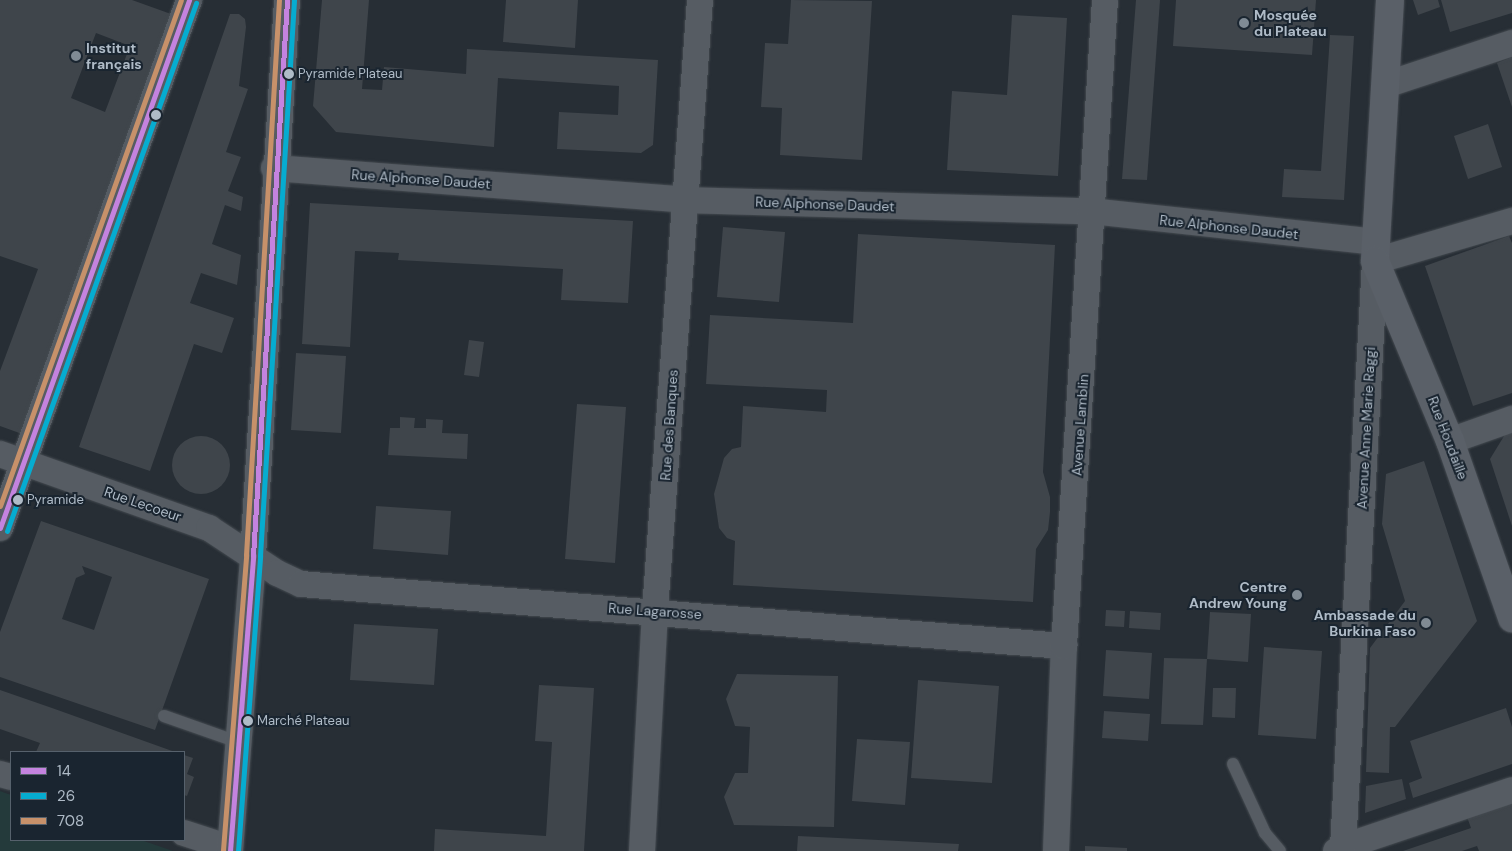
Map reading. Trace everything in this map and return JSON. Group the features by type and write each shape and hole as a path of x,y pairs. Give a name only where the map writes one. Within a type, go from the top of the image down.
{"street":[{"path":"0,528 11,458 189,0"},
{"path":"185,833 230,850 253,556 274,168 287,0"},
{"name":"Rue des Banques","path":"642,851 655,610 700,0"},
{"name":"Avenue Lamblin","path":"1056,851 1064,646 1105,0"},
{"name":"Avenue Anne Marie Raggi","path":"1339,849 1390,0"},
{"path":"1385,85 1512,44"},
{"name":"Rue Alphonse Daudet","path":"274,168 686,200 1091,212 1375,251"},
{"path":"1375,251 1512,221"},
{"name":"Rue Houdaille","path":"1375,251 1450,441 1510,603"},
{"path":"1450,441 1512,419"},
{"name":"Rue Lecoeur","path":"11,458 209,528 253,556"},
{"name":"Rue Lagarosse","path":"253,556 277,573 301,584 655,610 1064,646"},
{"path":"1339,849 1512,790"}],"lane":[{"path":"164,716 238,742"},
{"path":"1233,764 1265,833 1280,851"}],"green space":[{"path":"0,791 10,795 10,841 144,841 173,851 0,851"}],"building":[{"path":"0,0 132,0 171,14 36,439 0,426 0,371 38,269 0,256","holes":["96,33 130,46 105,112 71,98"]},
{"path":"322,0 369,0 362,89 382,90 384,67 466,74 467,49 658,60 653,145 641,153 557,149 559,112 618,115 619,86 498,78 494,147 336,132 313,106"},
{"path":"506,0 578,0 575,48 503,42"},
{"path":"791,0 872,1 862,160 780,155 782,108 761,107 765,43 788,44"},
{"path":"1136,0 1160,0 1147,180 1122,179"},
{"name":"Mosquée du Plateau","path":"1176,0 1316,0 1312,55 1173,46"},
{"path":"1413,0 1438,0 1440,7 1418,15"},
{"path":"1441,0 1512,0 1512,13 1450,32"},
{"path":"230,14 239,14 245,19 246,27 239,86 248,89 226,152 241,157 228,191 243,197 241,211 225,205 212,244 241,255 237,285 201,273 190,303 234,318 222,353 194,344 150,471 79,447"},
{"path":"1012,15 1067,18 1058,176 947,170 952,91 1007,95"},
{"path":"1330,35 1354,36 1344,200 1282,197 1284,169 1321,171"},
{"path":"1512,57 1512,107 1497,63"},
{"path":"1488,124 1502,167 1468,179 1454,136"},
{"path":"310,203 633,221 628,303 561,300 563,269 398,260 399,253 355,251 350,347 302,344"},
{"path":"723,227 785,232 779,302 717,297"},
{"path":"858,234 1055,245 1043,472 1050,497 1050,512 1048,530 1036,549 1033,602 733,585 735,541 727,538 719,528 714,494 724,458 732,449 741,447 743,406 826,412 827,390 706,384 710,315 853,323"},
{"path":"1509,236 1512,243 1512,393 1473,406 1425,266"},
{"path":"469,340 484,342 479,377 464,375"},
{"path":"296,353 346,356 341,433 291,430"},
{"path":"577,404 626,407 615,563 565,559"},
{"path":"400,417 415,418 414,428 426,428 426,419 443,420 442,433 468,434 467,459 388,455 390,428 400,428"},
{"path":"1512,423 1512,526 1490,459"},
{"path":"201,436 217,441 225,449 230,465 225,481 217,489 201,494 185,489 177,481 172,465 177,449 185,441"},
{"path":"1424,461 1477,621 1395,727 1390,727 1389,773 1366,772 1370,648 1405,601 1382,524 1386,474"},
{"path":"376,506 451,511 448,555 373,549"},
{"path":"41,521 209,579 155,730 0,677 0,632","holes":["82,566 112,577 94,630 62,619 76,578 85,574"]},
{"path":"1106,610 1125,611 1124,627 1105,626"},
{"path":"1130,611 1161,613 1160,630 1129,628"},
{"path":"1210,612 1251,614 1248,662 1207,659"},
{"path":"354,624 438,629 434,685 350,680"},
{"path":"1264,647 1322,651 1316,739 1258,735"},
{"path":"1106,650 1152,653 1149,699 1103,696"},
{"path":"1164,658 1207,659 1203,725 1161,724"},
{"path":"737,674 838,676 834,827 734,825 724,797 735,773 748,773 750,727 735,726 726,699"},
{"path":"918,680 999,686 992,783 911,778"},
{"path":"539,685 594,688 584,851 434,851 435,829 546,836 552,742 535,741"},
{"path":"1213,688 1236,688 1235,718 1212,717"},
{"path":"0,690 172,751 36,751 40,743 0,729"},
{"path":"1506,708 1512,727 1512,764 1413,798 1409,783 1422,778 1410,741"},
{"path":"1104,711 1150,714 1148,741 1102,738"},
{"path":"857,739 910,742 905,805 852,801"},
{"path":"185,755 193,758 187,774 194,777 187,796 185,795"},
{"path":"1402,779 1406,799 1365,813 1366,786"},
{"path":"1512,798 1512,851 1479,851 1477,846 1462,851 1403,851 1471,828 1466,814"},
{"path":"798,836 959,844 958,851 797,851"},
{"path":"1085,846 1127,848 1127,851 1085,851"}],"transit line":[{"name":"708","path":"0,506 181,0"},
{"name":"14","path":"0,528 189,0"},
{"name":"708","path":"223,850 246,555 279,0"},
{"name":"14","path":"230,851 253,556 287,0"},
{"name":"26","path":"238,851 260,556 294,0"},
{"name":"26","path":"7,531 196,3"}],"place":[{"name":"Mosquée du Plateau","path":"1244,23"},
{"name":"Institut français","path":"76,56"},
{"name":"Pyramide Plateau","path":"289,74"},
{"name":"Pyramide","path":"18,500"},
{"name":"Centre Andrew Young","path":"1297,595"},
{"name":"Ambassade du Burkina Faso","path":"1426,623"},
{"name":"Marché Plateau","path":"248,721"}]}
